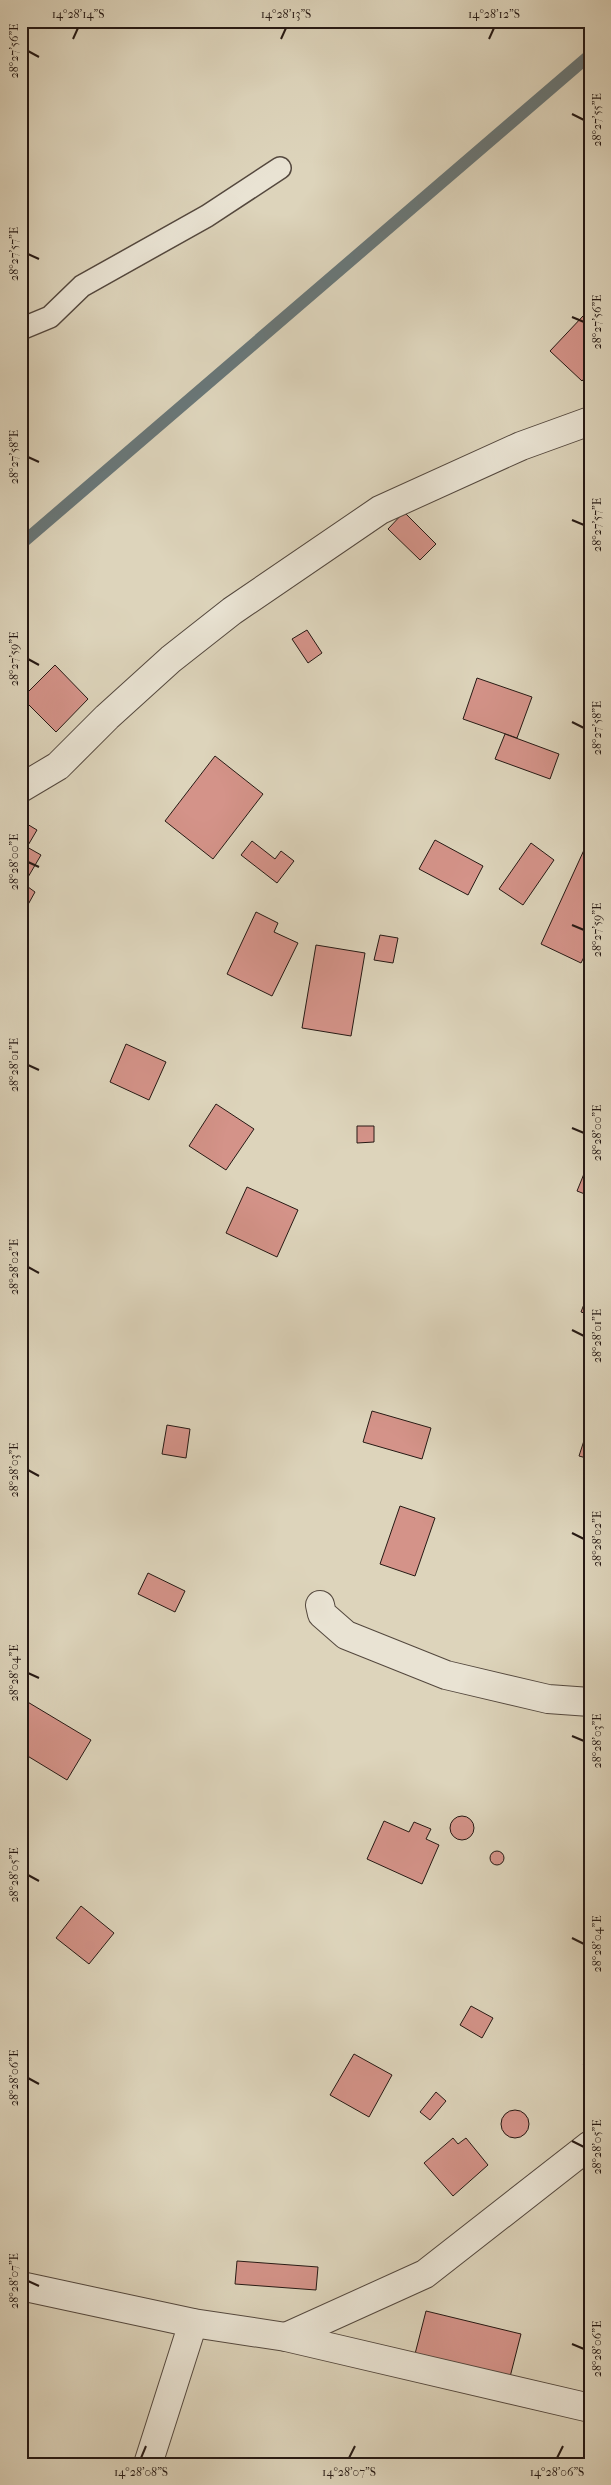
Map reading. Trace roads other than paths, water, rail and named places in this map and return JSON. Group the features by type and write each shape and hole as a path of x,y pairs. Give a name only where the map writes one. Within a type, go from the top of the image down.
{"street":[{"path":"21,788 58,766 107,717 171,659 232,611 380,510 521,446 590,421"},
{"path":"320,1605 322,1614 346,1635 446,1675 548,1699 590,1702"},
{"path":"286,2337 425,2274 590,2144"},
{"path":"21,2286 193,2323 286,2337 590,2408"},
{"path":"148,2464 193,2323"}],"lane":[{"path":"21,329 50,317 82,286 199,221 280,168"}],"waterway":[{"path":"21,544 590,55"}]}
